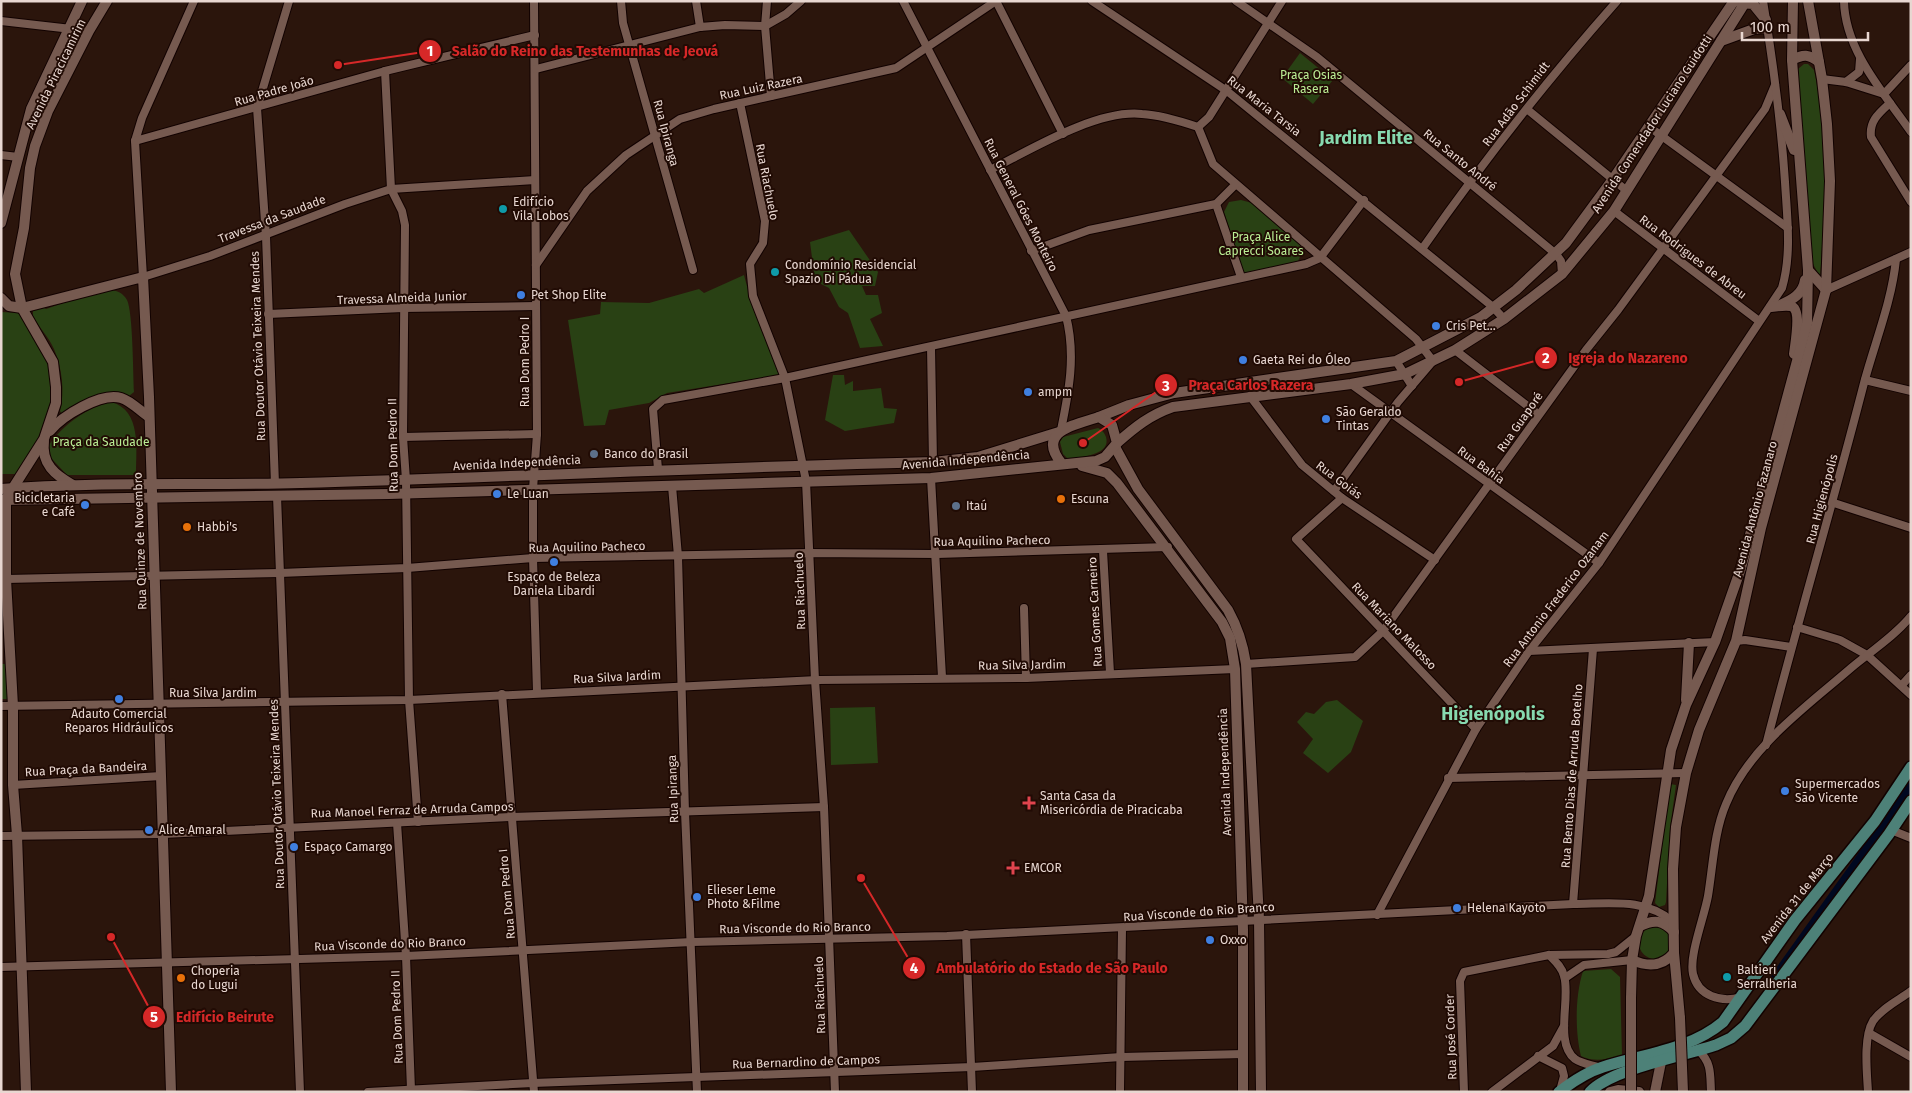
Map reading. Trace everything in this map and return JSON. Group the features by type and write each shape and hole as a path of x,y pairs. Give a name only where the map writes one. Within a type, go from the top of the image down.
{"main road":[{"name":"Avenida Piracicamirim","path":"1,223 31,109 67,29 82,1"},
{"name":"Avenida Piracicamirim","path":"4,499 7,488 44,438 56,403 53,362 22,308 15,274 25,217 30,168 35,146 48,111 89,31 107,1"},
{"name":"Avenida Antônio Fazanaro","path":"1686,705 1715,642 1741,568 1794,379 1807,324 1808,270 1792,60 1793,1"},
{"name":"Avenida Antônio Fazanaro","path":"1683,1092 1680,1018 1674,953 1676,827 1686,773 1699,730 1736,641 1761,528 1826,290 1830,182 1822,79 1809,1"},
{"path":"1721,41 1767,24 1754,4 1746,2 1732,3"},
{"name":"Avenida Comendador Luciano Guidotti","path":"1116,445 1138,424 1155,413 1173,407 1351,384 1405,374 1455,350 1504,319 1562,274 1614,211 1746,2"},
{"name":"Avenida Comendador Luciano Guidotti","path":"1099,417 1129,405 1174,393 1396,361 1481,316 1556,254 1613,179 1732,3"},
{"path":"1792,60 1800,55 1807,55 1819,62"},
{"path":"1780,114 1792,141 1801,181"},
{"path":"24,130 35,146"},
{"path":"18,157 25,217"},
{"path":"1808,270 1826,290"},
{"path":"1772,307 1784,303 1798,294 1804,287 1808,270"},
{"name":"Travessa da Saudade","path":"22,308 143,277"},
{"name":"Rua Quinze de Novembro","path":"143,277 171,1092"},
{"path":"1,298 9,306 22,308"},
{"path":"1772,307 1793,306 1797,310 1794,379"},
{"path":"1455,350 1454,341 1456,337 1480,322 1493,307"},
{"path":"76,487 50,469 45,458 44,438 54,426 65,417 105,397 115,396 126,400 149,417"},
{"path":"1099,417 1112,425 1116,445 1105,457 1066,464 1052,451 1052,444 1060,431 1099,417"},
{"name":"Avenida Independência","path":"7,488 151,484 275,484 658,469 933,462 978,457 1060,431"},
{"name":"Avenida Independência","path":"1116,445 1138,489 1228,610 1239,629 1246,664 1259,919 1261,1092"},
{"name":"Avenida Independência","path":"4,499 405,494 533,488 931,478 1066,464 1096,468 1107,472 1168,548 1222,622 1230,638 1235,670 1242,921 1243,1092"},
{"path":"4,499 13,706 13,785 17,835 26,1092"},
{"path":"1715,642 1736,641"},
{"path":"1631,1092 1632,960 1646,905 1671,750 1686,705 1689,643"},
{"name":"Avenida 31 de Março","path":"1559,1091 1601,1068 1695,1040 1710,1033 1723,1022 1795,920 1875,821 1911,767"},
{"path":"1590,1092 1598,1083 1616,1075 1699,1051 1732,1038 1745,1026 1911,801"},
{"path":"1638,931 1652,921 1659,921 1674,927"},
{"path":"1632,960 1643,965 1654,965 1665,961 1674,953"},
{"path":"1655,1092 1661,1062"},
{"path":"1610,1092 1618,1090 1639,1092"}],"street":[{"name":"Rua Quinze de Novembro","path":"143,277 135,141 142,118 194,1"},
{"name":"Rua Doutor Otávio Teixeira Mendes","path":"275,484 266,236 257,108 289,1"},
{"name":"Rua Dom Pedro I","path":"534,1 536,69 537,434 533,488 533,558 537,692"},
{"name":"Rua Ipiranga","path":"621,1 623,23 693,270"},
{"path":"696,1 700,28"},
{"path":"767,1 765,26 771,96"},
{"path":"536,69 700,28 725,24 765,26 786,14 801,1"},
{"name":"Rua General Góes Monteiro","path":"903,1 1066,316 1072,338 1073,357 1060,431"},
{"path":"996,1 1063,134"},
{"name":"Rua Luiz Razera","path":"536,265 587,191 626,155 680,119 740,103 896,68 929,48 996,1"},
{"name":"Rua Maria Tarsia","path":"1092,1 1227,91 1364,200 1493,307 1504,319"},
{"name":"Rua Santo André","path":"1236,1 1317,57 1556,254"},
{"path":"1198,127 1210,117 1282,1"},
{"name":"Rua Adão Schimidt","path":"1422,249 1469,182 1528,110 1561,64 1617,1"},
{"name":"Rua Antonio Frederico Ozanam","path":"1376,915 1476,729 1529,651 1600,563 1759,321 1772,307 1782,288 1785,276 1788,228 1780,114 1763,1"},
{"path":"1844,1 1851,36 1860,58 1911,132"},
{"path":"1,21 89,31"},
{"name":"Rua Padre João","path":"135,141 385,71 535,35"},
{"path":"1846,82 1859,72 1860,58"},
{"path":"1884,94 1911,65"},
{"name":"Rua Dom Pedro II","path":"385,71 391,189 402,211 405,225 403,437 406,480 409,700 418,822"},
{"path":"1822,79 1846,82 1884,94"},
{"name":"Rua Guaporé","path":"1246,664 1355,657 1383,631 1538,414 1765,109 1776,81"},
{"name":"Rua Riachuelo","path":"740,103 764,221 762,243 750,264 753,296 785,378 805,465 815,680 824,807 836,1092"},
{"path":"1890,103 1872,122 1870,128 1871,138 1911,202"},
{"path":"1765,109 1780,114"},
{"path":"1528,110 1627,190"},
{"path":"990,170 1063,134 1109,116 1141,113 1174,119 1198,127"},
{"path":"1648,126 1788,228"},
{"path":"1198,127 1212,164 1424,347 1433,361 1390,413 1334,492"},
{"path":"1,156 18,157"},
{"name":"Travessa da Saudade","path":"143,277 266,236 345,204 391,189 535,180"},
{"path":"1031,251 1089,230 1216,204 1235,185"},
{"path":"658,469 654,409 657,404 672,398 785,378 1306,264 1320,258 1364,200"},
{"path":"1216,204 1241,277"},
{"name":"Rua Rodrigues de Abreu","path":"1614,211 1759,321"},
{"path":"536,235 547,236 556,234"},
{"path":"1826,290 1911,252"},
{"path":"1556,254 1561,261 1562,274"},
{"name":"Rua Higienópolis","path":"1766,745 1791,647 1834,503 1865,380 1895,277 1896,259"},
{"name":"Travessa Almeida Junior","path":"268,314 403,308 536,306"},
{"path":"931,347 933,462"},
{"path":"1455,350 1538,414"},
{"path":"1396,361 1412,386"},
{"path":"1865,380 1911,391"},
{"name":"Rua Bahia","path":"1351,384 1600,563"},
{"name":"Rua Goiás","path":"1250,396 1302,465 1342,498 1435,560"},
{"path":"403,437 537,434"},
{"path":"931,478 937,554 942,677"},
{"name":"Rua Ipiranga","path":"672,486 678,556 685,812 698,1092"},
{"name":"Rua Doutor Otávio Teixeira Mendes","path":"277,496 300,1092"},
{"name":"Rua Mariano Malosso","path":"1342,498 1296,539 1476,729"},
{"path":"1834,503 1911,528"},
{"name":"Rua Aquilino Pacheco","path":"6,579 154,577 407,568 533,558 810,553 937,554 1168,548"},
{"name":"Rua Gomes Carneiro","path":"1103,550 1110,673"},
{"path":"1024,608 1026,678"},
{"path":"1742,997 1721,999 1709,996 1700,989 1694,977 1692,964 1693,954 1704,918 1718,833 1726,804 1737,780 1766,745 1911,616"},
{"path":"1797,628 1840,640 1867,655 1911,694"},
{"path":"1736,641 1745,640 1791,647"},
{"path":"1529,651 1715,642"},
{"name":"Rua Bento Dias de Arruda Botelho","path":"1573,904 1593,649"},
{"name":"Rua Silva Jardim","path":"1,706 409,700 537,692 815,680 942,677 1026,678 1110,673 1235,670"},
{"path":"1902,685 1911,675"},
{"name":"Rua Dom Pedro I","path":"502,694 534,1092"},
{"path":"1448,778 1686,773"},
{"name":"Rua Praça da Bandeira","path":"13,785 161,776"},
{"name":"Rua Manoel Ferraz de Arruda Campos","path":"1,836 163,834 290,826 824,807"},
{"name":"Rua Dom Pedro II","path":"397,823 406,956 411,1090"},
{"path":"1891,830 1911,838"},
{"name":"Rua Visconde do Rio Branco","path":"1,967 406,956 692,942 1122,928 1259,919 1376,915 1573,904 1646,905 1663,912 1674,927"},
{"path":"1120,1092 1122,928"},
{"path":"1549,955 1608,954 1616,952 1638,931"},
{"path":"966,934 972,1092"},
{"path":"1549,955 1561,969 1565,978 1564,1026 1570,1052 1574,1058 1601,1068"},
{"name":"Rua José Corder","path":"1464,1092 1460,981 1464,972 1549,955"},
{"path":"1565,978 1584,965 1632,960"},
{"path":"1868,1092 1869,1033 1873,1021 1887,1008 1911,991"},
{"path":"1492,1092 1553,1046 1564,1026"},
{"path":"1869,1033 1911,1057"},
{"path":"1699,1051 1707,1059 1710,1068 1711,1092"},
{"name":"Rua Bernardino de Campos","path":"368,1092 533,1083 972,1067 1121,1057 1244,1054"},
{"path":"1538,1056 1562,1068 1564,1076 1559,1091"}],"green space":[{"name":"Praça Osias Rasera","path":"1300,53 1333,80 1313,104 1282,78"},
{"path":"1804,64 1808,64 1814,70 1822,120 1824,199 1820,277 1813,264 1811,251 1798,69"},
{"name":"Praça Alice Caprecci Soares","path":"1241,200 1252,203 1305,247 1297,263 1244,274 1224,212 1229,202"},
{"path":"849,230 878,272 875,286 862,286 866,295 878,295 882,313 870,319 883,346 860,348 848,313 839,307 829,288 815,281 810,242"},
{"path":"744,275 751,301 780,375 667,393 649,403 609,410 605,425 584,426 568,320 600,314 601,302 649,303 699,289 704,293"},
{"path":"111,290 124,296 129,307 132,330 134,392 129,396 111,393 102,394 77,404 62,414 60,411 62,380 57,356 33,316 33,311 40,305 46,309 86,295"},
{"path":"1,312 22,313 46,354 51,367 53,381 53,396 45,423 17,474 1,474"},
{"path":"833,375 844,375 845,385 853,381 853,391 881,388 884,408 897,409 894,423 845,431 825,420"},
{"name":"Praça da Saudade","path":"111,402 121,406 133,422 136,443 136,475 67,475 51,458 49,445 76,418 93,408"},
{"path":"1098,428 1103,431 1107,443 1101,451 1069,460 1063,454 1060,442 1063,437"},
{"path":"1,664 8,664 9,699 1,699"},
{"path":"1337,700 1363,721 1351,752 1328,773 1303,753 1313,739 1297,722 1306,712 1314,714 1326,702"},
{"path":"875,707 878,763 831,765 830,708"},
{"path":"1670,784 1676,785 1670,828 1666,902 1665,905 1659,907 1655,903"},
{"path":"1655,927 1666,932 1671,943 1666,954 1655,959 1644,954 1639,943 1644,932"},
{"path":"1611,969 1620,977 1622,1055 1601,1060 1586,1058 1581,1056 1577,1025 1580,981 1583,971"}],"waterway":[{"path":"1773,980 1911,787"}],"place":[{"name":"Salão do Reino das Testemunhas de Jeová","path":"338,65"},
{"name":"Edifício Vila Lobos","path":"503,209"},
{"name":"Condomínio Residencial Spazio Di Pádua","path":"775,272"},
{"name":"Pet Shop Elite","path":"521,295"},
{"name":"Cris Pet...","path":"1436,326"},
{"name":"Gaeta Rei do Óleo","path":"1243,360"},
{"name":"Igreja do Nazareno","path":"1459,382"},
{"name":"ampm","path":"1028,392"},
{"name":"São Geraldo Tintas","path":"1326,419"},
{"name":"Praça Carlos Razera","path":"1083,443"},
{"name":"Banco do Brasil","path":"594,454"},
{"name":"Le Luan","path":"497,494"},
{"name":"Escuna","path":"1061,499"},
{"name":"Bicicletaria e Café","path":"85,505"},
{"name":"Itaú","path":"956,506"},
{"name":"Habbi's","path":"187,527"},
{"name":"Espaço de Beleza Daniela Libardi","path":"554,562"},
{"name":"Adauto Comercial Reparos Hidráulicos","path":"119,699"},
{"name":"Supermercados São Vicente","path":"1785,791"},
{"name":"Santa Casa da Misericórdia de Piracicaba","path":"1029,803"},
{"name":"Alice Amaral","path":"149,830"},
{"name":"Espaço Camargo","path":"294,847"},
{"name":"EMCOR","path":"1013,868"},
{"name":"Ambulatório do Estado de São Paulo","path":"861,878"},
{"name":"Elieser Leme Photo &Filme","path":"697,897"},
{"name":"Helena Kayoto","path":"1457,908"},
{"name":"Edifício Beirute","path":"111,937"},
{"name":"Oxxo","path":"1210,940"},
{"name":"Baltieri Serralheria","path":"1727,977"},
{"name":"Choperia do Lugui","path":"181,978"}],"district":[{"name":"Jardim Elite","path":"1366,138"},
{"name":"Higienópolis","path":"1493,714"}]}
